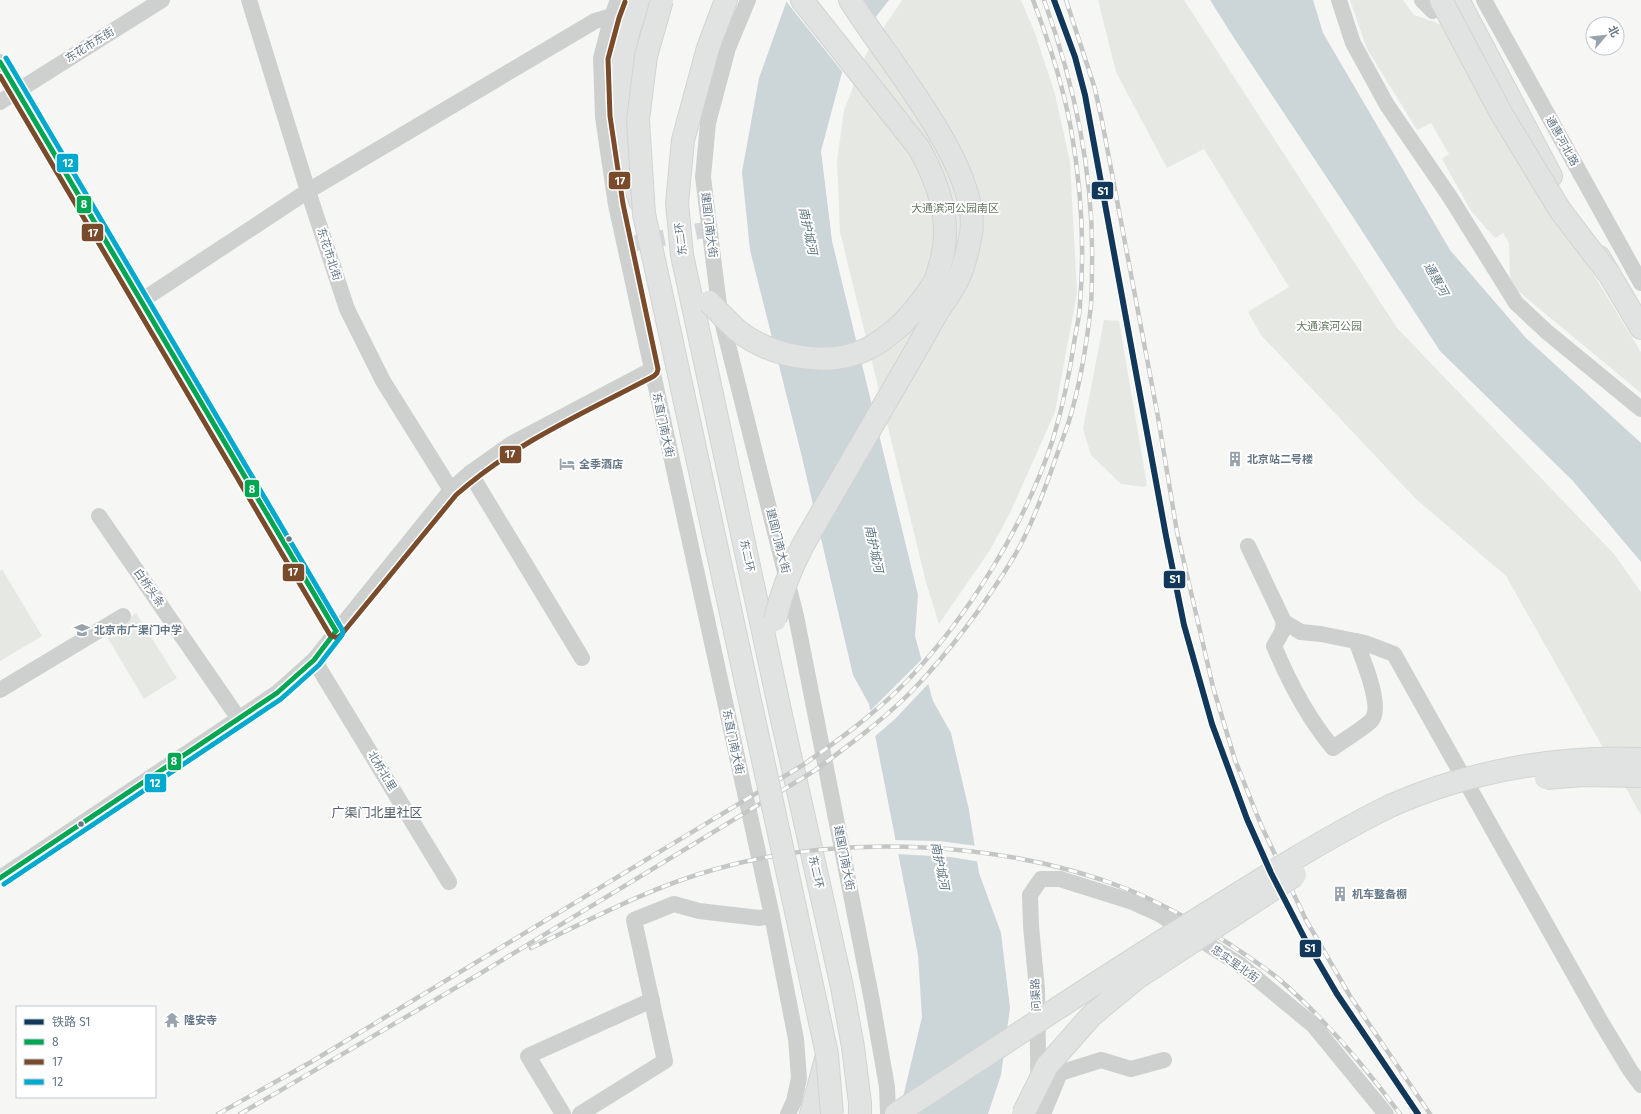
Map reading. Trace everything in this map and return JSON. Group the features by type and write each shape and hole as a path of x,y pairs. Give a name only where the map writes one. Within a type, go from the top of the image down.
{"highway":[{"path":"641,0 629,29 621,76 618,115 623,150 644,214 827,1054 832,1114"},
{"path":"644,214 638,120 646,56 662,0"},
{"name":"东二环","path":"726,0 708,48 683,140 677,203 682,255 781,715 842,987 853,1047 860,1114"},
{"path":"682,255 709,302 737,330 762,345 787,355 812,359 838,358 863,351 885,339 919,306 935,281 944,253 945,225 942,200 932,171 919,148 897,119 802,0"},
{"path":"781,715 775,620 781,594 802,545 920,343 957,283 966,255 971,232 970,208 963,179 951,153 912,90 850,0"},
{"path":"1441,0 1501,113 1556,203 1608,273"},
{"path":"1458,0 1542,161 1641,328"},
{"path":"896,1114 1127,963 1236,894 1350,826 1392,806 1430,791 1483,775 1522,767 1578,760 1622,758 1641,759"},
{"path":"1023,1114 1047,1066 1091,1016 1137,978 1355,838 1397,818 1451,797 1500,783 1533,778 1583,775 1641,776"},
{"path":"811,1114 827,1054"}],"street":[{"name":"东花市东街","path":"0,102 162,0"},
{"name":"东花市北街","path":"249,0 347,309 383,381 451,490"},
{"path":"0,878 277,693 314,660 451,490 470,473 510,444 651,370 616,205 604,117 601,58 612,16 618,0"},
{"name":"建国门南大街","path":"748,0 728,48 707,131 703,177 720,313 796,616 872,1001 887,1087 888,1114"},
{"path":"1339,0 1353,43 1387,105 1450,197 1516,303 1548,332 1641,409"},
{"path":"1422,0 1433,11 1451,0"},
{"name":"通惠河北路","path":"1484,0 1641,283"},
{"path":"141,301 308,190 595,21 612,16"},
{"path":"0,62 336,631"},
{"name":"东直门南大街","path":"651,370 772,916 796,1039 799,1078 794,1101 788,1114"},
{"path":"470,473 582,658"},
{"name":"白桥头条","path":"99,516 239,719"},
{"path":"1248,546 1284,622 1301,632 1321,634 1356,641 1384,649 1394,654 1601,1022 1630,1070 1641,1085"},
{"path":"0,690 123,616"},
{"path":"1284,622 1282,632 1274,646 1290,684 1322,735 1332,748 1372,720 1375,713 1371,682 1356,641"},
{"name":"北桥北里","path":"314,660 449,882"},
{"name":"问渠路","path":"1039,1114 1037,989 1030,926 1030,895 1041,879"},
{"name":"忠实里北街","path":"1041,879 1060,879 1130,901 1160,914 1239,964 1313,1026 1386,1114"},
{"path":"580,1114 665,1061 634,920 674,904 699,911 759,918 772,916"},
{"path":"563,1114 528,1056 652,1000"},
{"path":"1043,1114 1060,1073 1101,1060 1130,1069 1164,1060"}],"green space":[{"name":"大通滨河公园南区","path":"902,0 1021,0 1035,33 1055,94 1070,162 1077,293 1055,412 1010,513 990,550 939,624 926,582 840,232 837,161 844,110 866,54"},
{"name":"大通滨河公园","path":"1098,0 1184,0 1397,328 1614,554 1641,592 1641,815 1506,576 1416,499 1261,335 1248,312 1289,287 1204,149 1167,168 1116,72"},
{"path":"1350,0 1403,0 1414,15 1440,24 1641,352 1641,393 1518,291 1510,278 1509,243 1503,233 1495,238 1471,211 1442,159 1449,154 1431,123 1417,130 1367,49"},
{"path":"1104,320 1119,321 1147,485 1144,487 1121,484 1091,455 1083,429"},
{"path":"2,569 42,636 0,661 0,571"},
{"path":"136,613 177,678 144,699 106,635"}],"water":[{"name":"南护城河","path":"787,0 889,0 847,54 821,151 832,241 918,595 915,636 933,701 951,733 969,810 979,873 1001,933 1010,1008 1001,1075 988,1114 899,1114 922,1017 918,955 869,704 853,675 801,453 750,250 742,172 759,78"},
{"name":"通惠河","path":"1210,0 1313,0 1323,33 1450,250 1526,338 1641,443 1641,562 1573,481 1440,351"}],"pier":[{"path":"785,0 860,0 875,22 849,55 844,74"},
{"path":"923,658 930,682 895,719 873,738 868,713"},
{"path":"893,840 939,841 977,846 980,862 951,857 896,854"}],"tunnel":[{"path":"625,245 710,229"}],"railway":[{"path":"218,1114 311,1062 803,765 857,725 896,692 931,655 952,627 973,598 1011,536 1041,471 1053,439 1063,401 1080,311 1082,259 1080,194 1071,129 1060,80 1033,0"},
{"path":"240,1114 481,973 814,771 852,743 901,702 954,643 980,608 1004,573 1021,544 1036,511 1053,466 1077,393 1091,305 1092,231 1086,163 1065,65 1044,0"},
{"path":"1066,0 1095,89 1158,417 1177,532 1213,687 1235,760 1261,825 1306,920 1350,996 1430,1114"},
{"path":"531,948 622,904 668,885 716,869 765,858 817,850 870,847 923,848 977,852 1029,861 1080,873 1141,895 1193,922 1249,957 1279,979 1313,1010 1358,1060 1400,1114"}],"rail line":[{"name":"S1","path":"1054,0 1075,57 1085,95 1166,536 1184,625 1212,724 1247,819 1271,873 1306,941 1337,994 1418,1114"}],"transit line":[{"name":"17","path":"0,76 330,635 337,638 456,495 478,476 526,444 654,376 657,373 658,369 623,204 610,116 608,59 625,2"},
{"name":"12","path":"4,884 281,699 319,665 342,635 343,631 6,58"},
{"name":"8","path":"0,62 336,631"},
{"name":"8","path":"0,878 277,693 314,660 336,631"}],"place":[{"name":"北京站二号楼","path":"1235,459"},
{"name":"全季酒店","path":"567,464"},
{"name":"北京市广渠门中学","path":"82,630"},
{"name":"机车整备棚","path":"1340,894"},
{"name":"隆安寺","path":"172,1020"}],"district":[{"name":"广渠门北里社区","path":"377,812"}]}
